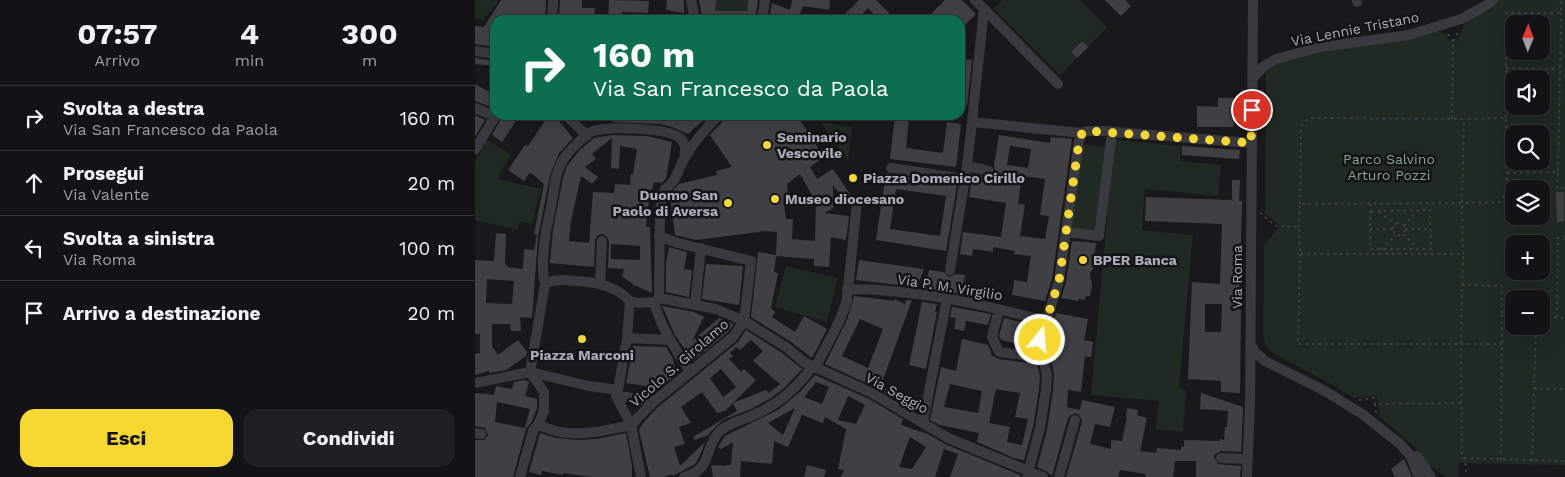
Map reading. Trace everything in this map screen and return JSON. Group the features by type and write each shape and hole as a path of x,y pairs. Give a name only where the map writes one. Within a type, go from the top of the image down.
{"street":[{"path":"552,15 553,0"},
{"path":"691,0 694,15"},
{"path":"763,15 765,0"},
{"path":"975,0 1058,84"},
{"name":"Via Roma","path":"1247,477 1250,402 1253,0"},
{"name":"Via Lennie Tristano","path":"1253,78 1264,66 1276,59 1321,47 1409,35 1461,19 1493,0"},
{"path":"950,270 967,166 984,9"},
{"path":"475,51 490,53"},
{"path":"475,108 490,114"},
{"path":"475,150 493,120"},
{"path":"571,120 587,136"},
{"path":"689,371 673,346 659,318 657,300 660,209 665,189 672,184 684,159 701,134 714,120"},
{"path":"972,122 1082,133 1087,131 1112,132 1251,143"},
{"path":"521,477 533,431 544,411 544,392 529,372 541,296 545,284 543,276 547,221 556,178 565,156 592,132 631,129 657,131 678,136 686,150 684,159"},
{"path":"1067,232 1099,236 1112,132"},
{"path":"1028,475 1044,409 1047,375 1040,340 1059,281 1079,142 1082,133"},
{"path":"967,166 989,170"},
{"path":"891,168 965,179"},
{"path":"684,477 702,473 715,438 721,430 757,414 782,400 814,367 836,330 844,311 857,202"},
{"path":"659,236 679,243 751,260 744,320"},
{"path":"600,284 602,241"},
{"path":"695,304 701,248"},
{"path":"545,284 561,280 591,282 625,295 630,301 627,338 617,393 631,425 641,477"},
{"name":"Via P. M. Virgilio","path":"847,289 887,291 947,298 1046,321"},
{"path":"923,422 947,298"},
{"name":"Via Seggio","path":"630,301 638,303 657,300 695,304 716,309 744,320 786,347 804,362 873,393 948,438 973,447 1028,475 1043,477"},
{"path":"999,309 992,337 999,352 1043,358"},
{"name":"Vicolo S. Girolamo","path":"631,425 652,403 733,336 744,320"},
{"path":"627,338 670,340"},
{"path":"1250,343 1255,352 1270,364 1325,391 1362,414 1399,443 1431,477"},
{"path":"1262,357 1273,359 1327,387 1353,403 1402,439 1414,452 1419,466 1419,477"},
{"path":"475,383 529,372 652,403"},
{"path":"1059,477 1075,420"},
{"path":"538,425 560,432 579,433 631,425"},
{"path":"1221,458 1248,459"}],"path":[{"path":"1561,0 1557,188 1565,188"},
{"path":"1300,204 1462,204 1500,202 1507,193 1506,13 1561,13"},
{"path":"1452,118 1453,42 1462,23"},
{"path":"1449,34 1453,42"},
{"path":"1506,68 1560,69"},
{"path":"1502,344 1298,344 1299,227 1301,127 1305,121 1312,118 1506,118"},
{"path":"1464,118 1461,403 1462,458 1465,459 1467,472"},
{"path":"1507,173 1558,172"},
{"path":"1370,204 1370,254"},
{"path":"1430,204 1431,254"},
{"path":"1404,226 1417,210"},
{"path":"1370,211 1430,210"},
{"path":"1378,211 1395,224 1401,223 1405,229 1403,234"},
{"path":"1260,213 1276,226 1299,227"},
{"path":"1392,229 1395,224"},
{"path":"1370,229 1392,229"},
{"path":"1392,229 1396,235"},
{"path":"1405,229 1430,229"},
{"path":"1381,249 1396,235 1403,234"},
{"path":"1403,234 1419,249"},
{"path":"1557,317 1558,238 1565,238"},
{"path":"1370,249 1431,249"},
{"path":"1300,254 1463,254"},
{"path":"1462,285 1502,286 1501,460"},
{"path":"1550,317 1565,318"},
{"path":"1532,461 1536,335"},
{"path":"1534,389 1565,389"},
{"path":"1353,403 1374,398 1375,404 1461,403"},
{"path":"1462,458 1565,461"}],"green space":[{"path":"475,0 497,0 497,3 483,20 475,18"},
{"path":"716,0 748,0 747,11 715,11"},
{"path":"1003,0 1080,0 1107,27 1088,47 1081,41 1071,52 1077,58 1060,75 994,9"},
{"name":"Parco Salvino Arturo Pozzi","path":"1498,0 1565,0 1565,465 1458,463 1458,477 1447,477 1423,461 1416,448 1379,416 1377,396 1354,398 1271,352 1265,344 1263,332 1264,245 1280,226 1265,213 1266,72 1270,67 1278,63 1323,52 1436,30 1447,35 1450,43 1457,41 1466,20"},
{"path":"820,122 852,127 848,161"},
{"path":"487,140 511,154 497,179 541,189 532,224 520,221 517,230 475,220 475,162"},
{"path":"1114,140 1181,146 1180,161 1221,165 1218,196 1145,189 1142,230 1193,235 1179,389 1186,390 1183,432 1156,429 1159,401 1091,395"},
{"path":"1081,144 1106,147 1096,232 1071,229"},
{"path":"786,266 838,278 827,322 775,307"}],"building":[{"path":"501,0 546,0 545,15 492,15"},
{"path":"560,0 582,0 582,8 595,8 594,15 559,15"},
{"path":"609,0 649,1 648,13 622,12 622,15 608,15"},
{"path":"667,0 684,0 684,13 666,10"},
{"path":"699,0 716,0 715,11 747,11 748,0 758,0 756,15 702,15"},
{"path":"792,0 830,0 829,10 803,6 800,15 770,15 772,3 790,10"},
{"path":"859,0 876,0 891,15 875,15 868,8 861,15 844,15"},
{"path":"945,0 962,0 976,14 965,25 965,15 930,15"},
{"path":"1105,0 1125,0 1131,6 1121,16"},
{"path":"490,17 490,46 475,44 475,26 484,27"},
{"path":"1082,41 1088,47 1077,58 1071,52"},
{"path":"475,58 490,60 490,66 475,64"},
{"path":"965,59 972,60 967,105 965,105"},
{"path":"475,84 490,92 490,106 475,101"},
{"path":"1218,98 1234,98 1234,127 1197,127 1197,106 1218,107"},
{"path":"475,115 485,120 475,137"},
{"path":"500,120 517,120 502,142 492,135"},
{"path":"546,120 558,120 573,138 559,153 550,175 538,237 532,318 520,317 521,331 511,331 510,324 492,324 492,346 498,355 518,340 527,352 526,356 506,370 489,373 489,371 475,375 475,354 480,353 480,334 475,334 475,260 494,261 496,233 506,234 505,265 507,267 523,269 524,249 534,250 537,235 534,234 544,184 530,172 524,181 508,170 525,145 528,146","holes":["487,279 514,281 512,304 486,303"]},
{"path":"614,120 703,120 688,134 661,124 612,122"},
{"path":"724,120 800,120 824,157 810,167 817,179 833,169 852,197 845,202 833,185 833,208 824,213 849,216 846,240 831,237 829,267 814,266 814,259 776,256 774,272 778,273 771,308 775,312 772,317 795,332 804,316 827,329 812,358 790,341 751,317 758,252 776,255 777,232 766,231 696,240 675,235 671,193 679,184 717,175 716,171 732,167 710,135","holes":["800,174 816,202 815,241 792,239 793,219 786,219 784,205 788,194 787,184"]},
{"path":"895,120 909,120 906,148 943,153 947,122 961,124 956,167 890,159"},
{"path":"611,135 647,136 672,142 666,179 661,183 654,182 652,190 650,189 646,227 650,227 652,293 634,285 622,276 624,269 608,268 609,241 603,234 598,235 595,240 594,267 550,263 553,230 567,166 579,151 594,138","holes":["612,138 611,168 619,169 620,146 637,149 630,185 615,184 614,193 593,192 589,243 569,241 571,221 581,176 592,184 598,177 585,167 596,159 592,154","611,244 640,246 640,260 611,259"]},
{"path":"999,135 1050,143 1051,137 1072,139 1052,279 1045,301 1012,295 1014,280 1027,282 1031,256 1014,254 1015,251 993,247 993,252 973,249 972,256 960,254 963,232 1001,237 1006,203 969,197 973,174 991,178 996,173 994,166","holes":["1010,146 1031,149 1028,168 1007,165","1022,176 1045,179 1040,215 1049,216 1045,239 1020,236 1025,205 1018,204"]},
{"path":"1182,146 1240,150 1239,159 1182,155"},
{"path":"886,173 957,185 946,251 876,240","holes":["896,189 946,196 940,236 890,229"]},
{"path":"1232,180 1240,180 1239,201 1242,201 1239,310 1241,310 1240,393 1221,392 1221,381 1188,379 1192,282 1220,284 1222,224 1145,221 1146,197 1232,200","holes":["1205,304 1222,304 1221,332 1205,332"]},
{"path":"1556,192 1564,192 1564,221 1557,222"},
{"name":"BPER Banca","path":"1072,241 1096,243 1093,269 1090,273 1092,286 1090,296 1086,296 1085,300 1078,299 1078,301 1061,298 1066,282"},
{"path":"669,247 687,252 684,269 692,270 689,297 666,292 666,263"},
{"path":"859,260 924,269 917,287 856,280"},
{"path":"706,264 743,266 739,305 702,299"},
{"path":"929,270 944,272 949,277 955,274 965,275 962,294 925,288"},
{"path":"854,296 894,301 894,299 905,304 906,300 912,300 881,385 904,404 875,387 825,364 847,320","holes":["860,319 883,329 868,368 842,356"]},
{"path":"922,302 937,304 926,369 909,365"},
{"path":"662,306 694,312 704,317 692,341 719,318 734,324 728,332 693,361 675,335"},
{"path":"952,307 991,314 988,325 966,321 964,331 954,329 956,318 950,317"},
{"path":"1056,313 1088,319 1084,340 1093,342 1091,357 1085,356 1081,392 1068,390 1067,407 1080,410 1082,400 1115,407 1110,427 1095,424 1090,444 1111,449 1111,440 1122,441 1127,408 1138,410 1137,415 1147,418 1140,451 1156,453 1157,448 1181,450 1181,446 1184,447 1184,440 1224,440 1228,411 1200,409 1201,393 1243,407 1241,452 1221,451 1215,454 1214,457 1218,464 1241,466 1240,477 1196,477 1196,461 1175,461 1173,477 1145,477 1146,474 1120,470 1118,477 1066,477 1082,422 1080,416 1076,413 1068,418 1052,476 1037,467 1047,430 1053,391 1054,374 1047,341"},
{"path":"1004,318 1037,326 1033,338 1034,348 1001,340 999,336"},
{"path":"746,330 782,353 802,369 784,388 771,398 751,409 725,419 708,435 695,440 693,437 737,411 733,403 725,411 717,413 702,392 681,407 691,423 679,427 685,444 674,447 680,466 705,442 700,455 695,464 673,476 672,474 664,477 650,477 639,430 644,422 657,408 738,342","holes":["751,340 763,351 753,361 780,384 769,393 766,390 733,403 756,380 744,369 741,372 729,359 733,356 730,353 736,347 740,350","721,369 736,387 723,397 710,378"]},
{"path":"962,339 988,345 991,355 998,359 1037,364 1040,376 1039,389 1033,427 1024,460 1014,458 977,442 979,433 940,425 930,420 941,367 956,371","holes":["950,384 982,391 978,413 944,407","996,389 1020,393 1015,417 1028,419 1022,445 1007,442 1010,427 989,423"]},
{"path":"633,346 666,347 673,359 675,368 673,377 659,388 626,383"},
{"path":"815,375 869,399 903,419 901,425 928,434 945,444 1020,475 1020,477 950,477 958,454 944,449 935,477 841,477 844,470 838,469 846,429 825,417 823,423 802,415 788,447 774,441 772,464 741,461 740,477 713,477 711,465 731,465 733,442 721,449 718,447 725,436 778,410 800,392","holes":["816,382 829,387 822,404 804,397","848,396 865,405 856,424 838,420","795,408 783,435 768,423","910,437 926,447 912,469 899,467"]},
{"path":"524,380 529,382 525,396 537,399 537,408 532,421 526,429 513,477 475,477 475,440 484,440 488,435 485,428 475,426 475,393 494,395 496,386 512,389 514,382","holes":["497,402 530,409 525,428 495,422"]},
{"path":"540,433 556,438 578,440 597,439 626,433 632,477 593,477 563,473 563,475 542,471 541,475 529,472"},
{"path":"1404,459 1412,477 1395,477 1391,469"},
{"path":"807,465 826,470 824,477 804,477"}],"place":[{"name":"Seminario Vescovile","path":"767,145"},
{"name":"Piazza Domenico Cirillo","path":"853,178"},
{"name":"Museo diocesano","path":"775,199"},
{"name":"Duomo San Paolo di Aversa","path":"728,203"},
{"name":"BPER Banca","path":"1083,260"},
{"name":"Piazza Marconi","path":"582,339"}],"route":[{"path":"1040,340 1059,281 1079,142 1082,133 1087,131 1251,143 1252,110"}]}
